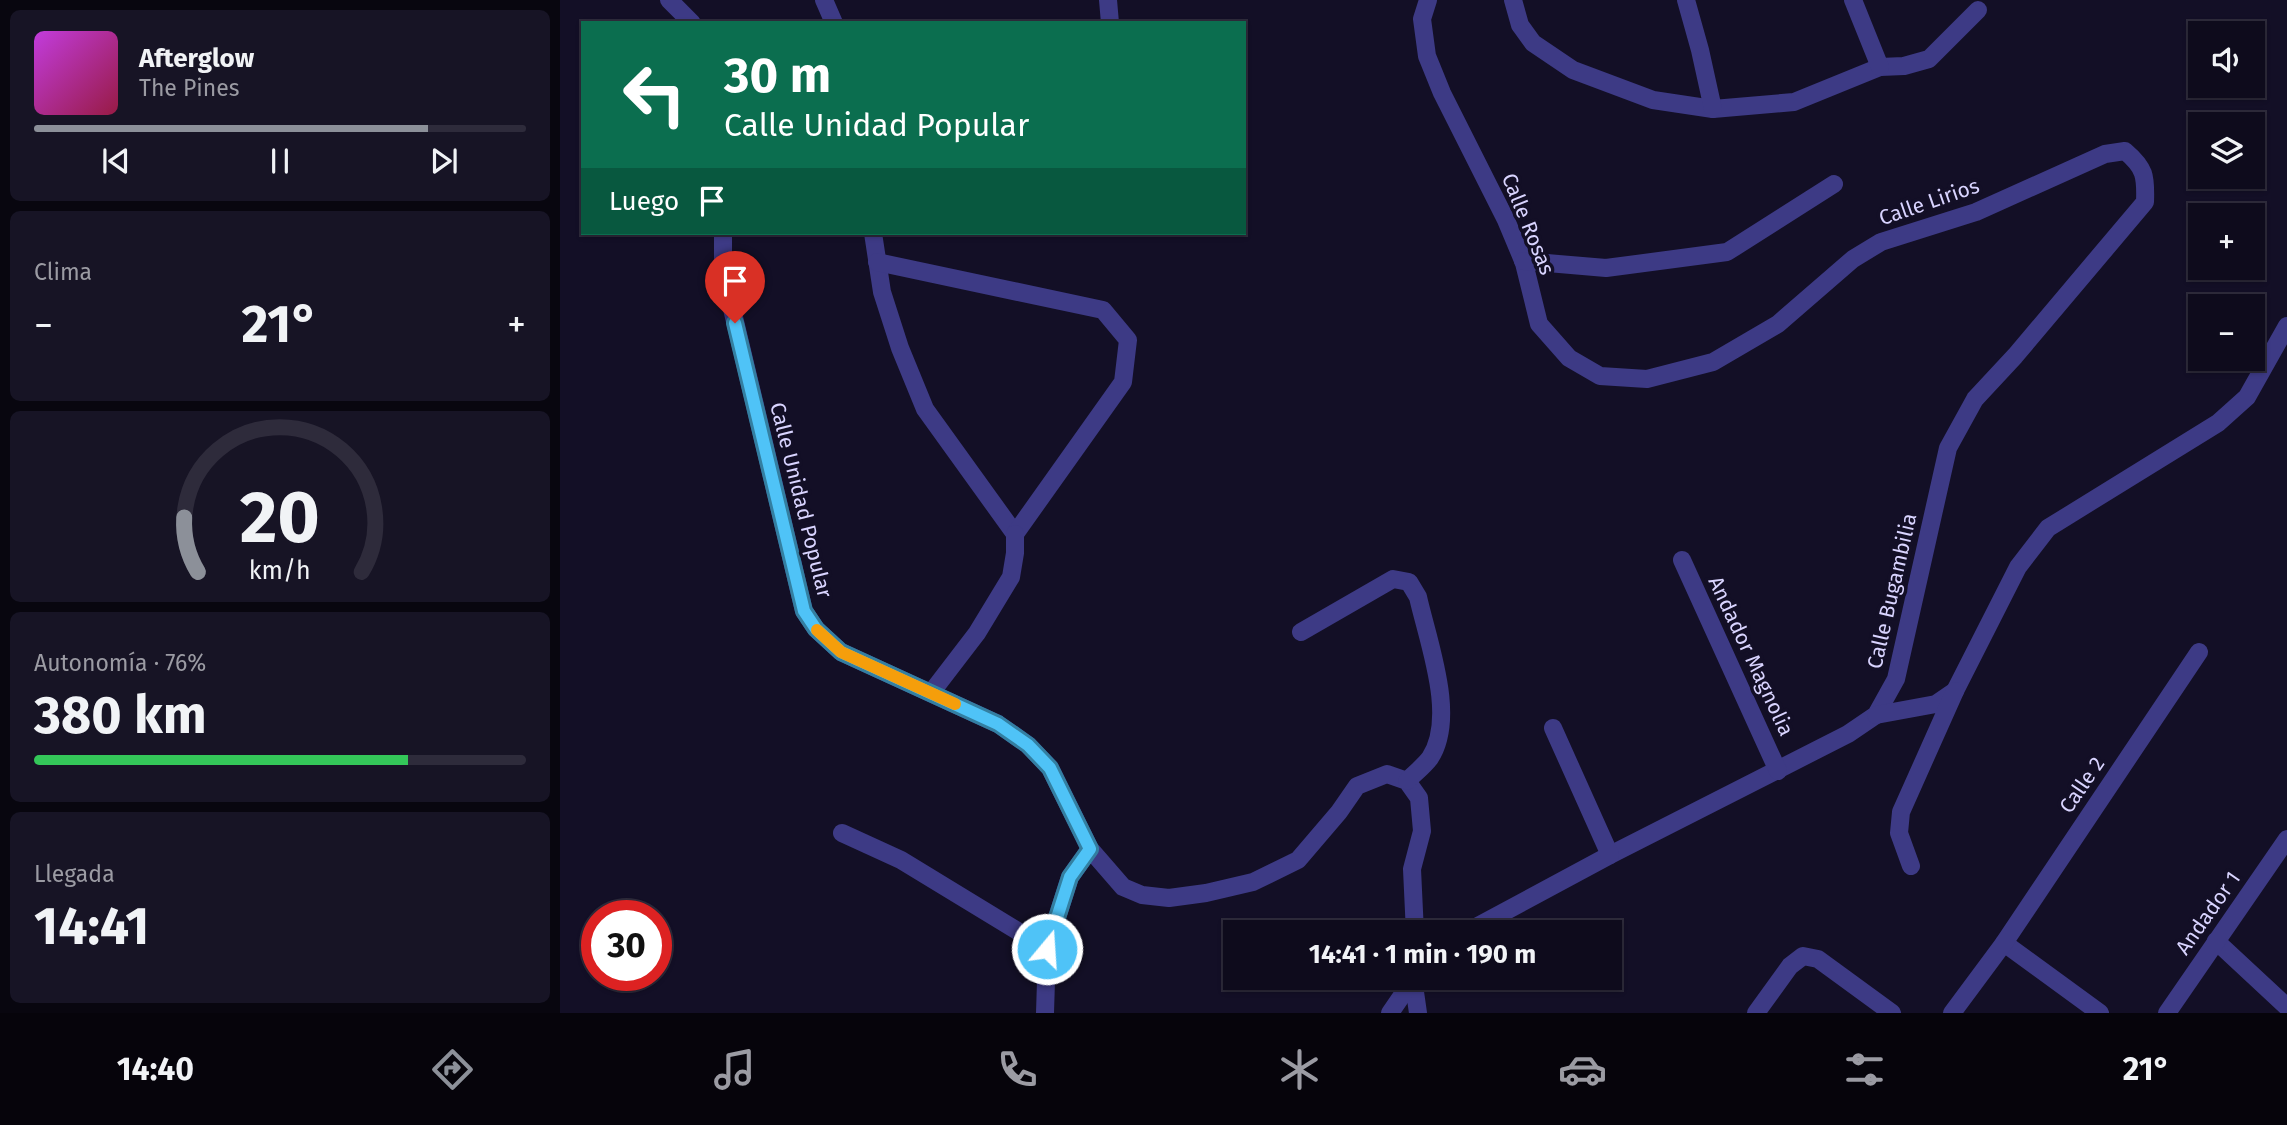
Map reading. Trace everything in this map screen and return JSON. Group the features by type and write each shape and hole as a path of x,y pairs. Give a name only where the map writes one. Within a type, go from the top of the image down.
{"street":[{"path":"669,0 690,21"},
{"path":"824,0 833,21"},
{"path":"1108,0 1110,21"},
{"name":"Calle Rosas","path":"1428,0 1422,19 1427,56 1442,93 1523,261 1539,324 1569,358 1600,376 1647,379 1713,362"},
{"path":"1513,0 1520,25 1533,43 1573,70 1653,100 1713,109 1794,102 1880,67 1905,66 1929,59 1978,10"},
{"path":"1686,0 1713,109"},
{"path":"1853,0 1880,67"},
{"name":"Calle Lirios","path":"1713,362 1778,324 1853,260 1881,242 1976,212 2105,153 2125,151 2141,165"},
{"name":"Calle Bugambilia","path":"1489,920 1610,855 1848,734 1876,715 1896,679 1948,448 1975,399 2015,356 2145,202 2146,181 2141,165"},
{"path":"1523,261 1606,268 1727,252 1834,184"},
{"name":"Calle Unidad Popular","path":"723,235 723,271 804,611 816,629 841,652 998,724 1028,745 1050,768 1090,849 1123,887 1142,895 1169,898 1253,882 1298,860 1339,812 1357,786 1387,775 1407,781"},
{"path":"873,235 882,292 896,337 925,409 1015,534"},
{"path":"877,262 1103,310 1128,340 1123,382 1015,534 1011,577 976,633 931,693"},
{"path":"1911,866 1899,833 1901,812 1955,691 2018,567 2048,528 2218,423 2246,397 2287,326"},
{"name":"Andador Magnolia","path":"1682,560 1778,771"},
{"path":"1301,632 1393,579 1409,582 1418,597 1443,702 1441,728 1430,758 1407,781 1419,798 1422,831 1412,869 1414,920"},
{"name":"Calle 2","path":"1952,1013 2004,943 2199,652"},
{"path":"1876,715 1936,704 1955,691"},
{"path":"1553,728 1610,855"},
{"path":"842,833 901,859 1047,949"},
{"name":"Andador 1","path":"2167,1013 2287,839"},
{"path":"1045,1013 1047,949 1070,877 1090,849"},
{"path":"2216,942 2287,1007"},
{"path":"2004,943 2100,1013"},
{"path":"1756,1013 1790,966 1803,956 1818,959 1892,1013"},
{"path":"1390,1013 1406,990"},
{"path":"1415,990 1418,1013"}],"slow traffic":[{"path":"817,630 841,652 955,704"}],"route":[{"path":"735,323 804,611 816,629 841,652 998,724 1028,745 1050,768 1090,849 1070,877 1047,949"}]}
